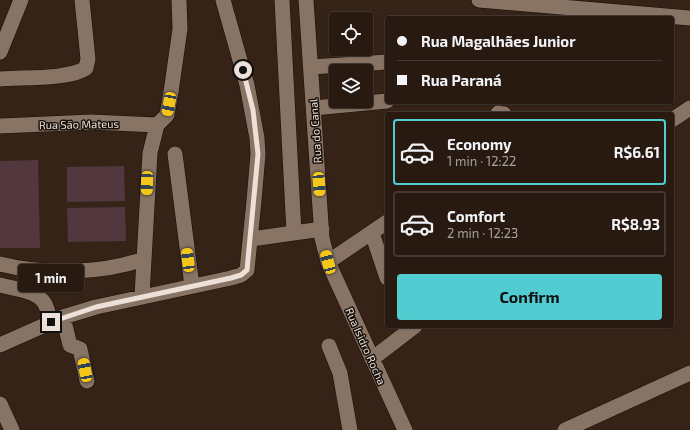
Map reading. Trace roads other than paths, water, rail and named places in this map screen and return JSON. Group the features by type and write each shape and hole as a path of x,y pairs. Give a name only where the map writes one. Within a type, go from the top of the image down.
{"street":[{"path":"0,51 21,0"},
{"path":"0,79 64,75 76,73 86,68 88,59 82,0"},
{"path":"142,296 150,153 158,125 167,115 180,29 178,0"},
{"path":"0,345 57,320 96,307 241,275 247,270 258,154 257,138 247,85 223,0"},
{"path":"282,0 294,233"},
{"name":"Rua do Canal","path":"306,0 322,229 328,262"},
{"path":"479,0 587,4 690,18"},
{"path":"311,67 385,62"},
{"path":"314,108 385,101"},
{"path":"674,119 690,108"},
{"name":"Rua São Mateus","path":"0,126 91,122 158,125"},
{"path":"175,154 192,286"},
{"path":"328,262 385,223"},
{"path":"250,246 294,233 322,229"},
{"path":"372,233 385,272"},
{"path":"0,264 42,272 126,266 144,260"},
{"name":"Rua Isidro Rocha","path":"328,262 405,430"},
{"path":"42,272 42,299"},
{"path":"0,285 29,293 42,299 57,320 70,345 80,349 87,381"},
{"path":"372,360 412,328"},
{"path":"329,346 340,373 350,430"},
{"path":"565,430 690,373"},
{"path":"0,404 7,426"}]}
